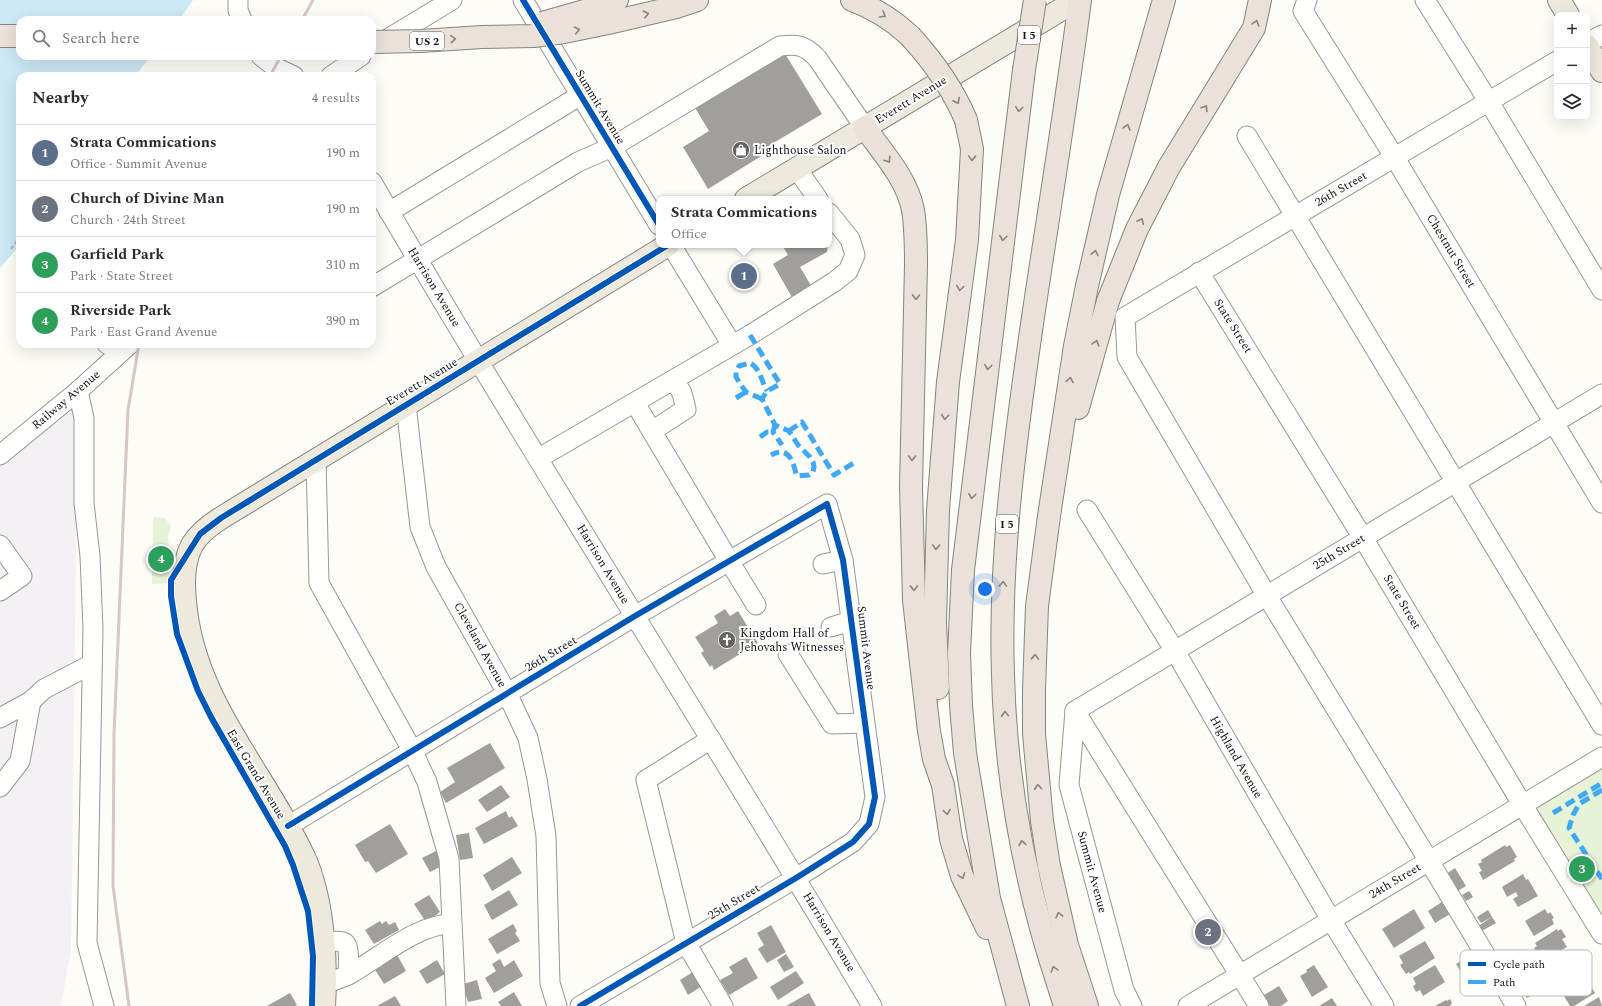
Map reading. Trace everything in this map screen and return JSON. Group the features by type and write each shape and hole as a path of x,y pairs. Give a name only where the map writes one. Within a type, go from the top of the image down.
{"highway":[{"path":"609,10 676,7 697,0"},
{"path":"852,0 866,5 885,16 910,36 925,53 948,83 966,120 972,149 967,232 949,366 937,518 935,623 936,676 942,734 942,785"},
{"name":"I 5","path":"1018,1006 989,898 973,811 961,712 959,653 963,570 1024,70 1035,0"},
{"name":"I 5","path":"1065,1006 1040,926 1013,794 1006,726 1002,631 1004,552 1018,416 1080,0"},
{"path":"1087,1006 1067,945 1058,909 1049,866 1038,789 1034,734 1037,606 1075,346 1087,286 1108,195 1164,0"},
{"path":"1049,516 1096,342 1121,267 1145,213 1169,168 1254,28 1260,0"},
{"name":"US 2","path":"376,42 482,37 609,10"},
{"path":"0,36 16,36"},
{"path":"865,128 900,178 913,210 916,241 911,487 914,600 929,731 934,759 942,785 952,839 962,876 1007,964"}],"main road":[{"name":"Everett Avenue","path":"751,196 1077,0"},
{"path":"1559,0 1566,12"},
{"path":"1589,48 1602,71"},
{"name":"Everett Avenue","path":"193,544 207,527 220,518 665,248"},
{"name":"East Grand Avenue","path":"193,544 186,560 184,584 186,618 198,662 215,704 288,826 304,857 312,878 319,907 323,942 324,1006"}],"street":[{"path":"238,0 238,10 240,16"},
{"path":"376,47 452,0"},
{"name":"Summit Avenue","path":"523,0 656,220"},
{"name":"Chestnut Street","path":"1307,0 1303,11 1395,158 1602,503"},
{"path":"1425,0 1489,102 1602,290"},
{"path":"1590,42 1602,34"},
{"path":"376,285 578,162 612,147 780,46 794,44 808,49 817,58 865,128"},
{"path":"266,60 275,67 286,72"},
{"path":"337,72 355,60"},
{"name":"26th Street","path":"1267,596 1127,357 1125,317 1554,63"},
{"path":"389,212 580,95"},
{"path":"1247,136 1602,725"},
{"path":"797,169 816,196"},
{"name":"Harrison Avenue","path":"376,189 796,878 872,1006"},
{"path":"539,458 732,345 834,282 848,271 855,255 850,240 832,217"},
{"path":"672,248 732,345"},
{"name":"State Street","path":"1200,272 1363,538 1522,804 1602,934"},
{"name":"Railway Avenue","path":"0,456 78,391 115,348"},
{"path":"652,431 686,409 682,393 674,380"},
{"path":"78,391 84,418 84,503 90,556 93,629 87,942 104,1006"},
{"name":"25th Street","path":"1075,711 1602,394"},
{"path":"635,403 756,605"},
{"name":"Cleveland Avenue","path":"406,405 420,527 436,567 506,693 528,738 546,836 550,983 557,1006"},
{"path":"316,459 319,583 412,750 428,782 450,859 456,1006"},
{"name":"Summit Avenue","path":"827,504 844,560 864,723 875,797"},
{"name":"26th Street","path":"288,826 506,693 827,504"},
{"name":"Highland Avenue","path":"1087,510 1174,651 1331,920 1384,1006"},
{"path":"0,545 22,576 0,591"},
{"path":"823,564 844,560"},
{"path":"1267,596 1482,950"},
{"path":"831,627 851,621"},
{"path":"788,654 832,724 864,723"},
{"path":"0,718 31,701 44,688 92,664"},
{"path":"0,787 20,761 31,701"},
{"path":"1075,711 1259,1006"},
{"name":"Summit Avenue","path":"1075,711 1069,785 1124,990 1132,1006"},
{"path":"711,739 646,780 686,943 723,1006"},
{"name":"24th Street","path":"1188,1006 1602,757"},
{"name":"25th Street","path":"580,1006 796,878 853,842 869,824 875,797"},
{"path":"324,984 348,975 394,947 432,927 441,924 452,924"},
{"path":"323,942 338,941 346,944 348,953 348,975"},
{"path":"1510,996 1516,1006"}],"path":[{"path":"11,249 16,242"}],"shaded area":[{"path":"78,391 71,950 61,1006 0,1006 0,455"}],"green space":[{"path":"153,517 165,518 171,526 168,536 170,583 152,584"},
{"path":"1602,757 1602,934 1522,804"}],"water":[{"path":"0,0 193,0 182,16 16,16 16,60 148,60 138,72 16,72 16,250 0,268"}],"building":[{"path":"784,52 822,114 760,151 763,155 708,189 683,147 709,131 694,106"},
{"path":"784,248 828,248 827,252 800,267 813,289 794,301 773,264 788,255"},
{"name":"Kingdom Hall of Jehovahs Witnesses","path":"725,609 730,616 738,611 758,643 714,670 712,665 710,667 701,653 704,651 695,637 718,623 714,616"},
{"path":"490,743 505,768 446,803 440,792 455,782 447,768"},
{"path":"501,785 510,797 487,812 478,800"},
{"path":"506,811 509,818 512,816 518,826 484,844 475,828"},
{"path":"390,824 408,854 376,873 368,861 365,862 355,845"},
{"path":"469,833 473,858 460,860 456,835"},
{"path":"1505,845 1506,847 1510,845 1517,857 1514,859 1515,861 1483,880 1479,872 1482,871 1478,864 1482,862 1481,860"},
{"path":"436,851 444,865 430,872 422,858"},
{"path":"512,857 522,873 492,891 483,875"},
{"path":"1455,868 1466,886 1456,892 1446,874"},
{"path":"1523,874 1526,880 1528,879 1538,896 1518,907 1513,899 1518,896 1516,892 1507,897 1502,887"},
{"path":"509,890 518,905 492,920 484,905"},
{"path":"1469,891 1473,897 1466,901 1462,895"},
{"path":"429,895 440,912 426,922 414,904"},
{"path":"1442,902 1450,914 1435,923 1428,911"},
{"path":"1414,909 1425,928 1394,948 1382,929"},
{"path":"1545,909 1548,914 1550,912 1554,918 1552,919 1554,924 1534,936 1525,921"},
{"path":"1488,910 1492,917 1481,923 1477,917"},
{"path":"1492,917 1496,923 1480,932 1477,927"},
{"path":"380,921 382,924 386,921 389,925 395,922 399,930 374,944 365,930"},
{"path":"513,924 517,931 515,933 520,941 497,954 488,939"},
{"path":"771,925 786,952 767,963 758,949 764,945 757,933"},
{"path":"1557,929 1558,931 1561,929 1566,937 1562,939 1567,947 1562,950 1535,950 1534,948 1537,946 1535,943"},
{"path":"1425,941 1435,958 1410,974 1409,972 1406,974 1400,965 1403,963 1399,956"},
{"path":"395,951 406,971 384,984 374,968"},
{"path":"786,954 794,967 784,972 777,960"},
{"path":"746,957 758,978 729,995 720,980 733,973 729,967"},
{"path":"500,959 504,967 514,960 523,976 494,993 485,978 496,971 492,964"},
{"path":"437,960 445,974 427,984 419,971"},
{"path":"1460,962 1460,971 1456,964"},
{"path":"1314,965 1328,987 1312,997 1300,976"},
{"path":"1435,965 1445,982 1423,996 1420,990 1416,992 1413,986 1416,984 1413,978"},
{"path":"796,971 804,983 778,1000 770,987"},
{"path":"693,972 702,986 688,995 680,980"},
{"path":"477,980 482,999 468,1002 463,984"},
{"path":"1279,986 1288,1001 1281,1006 1270,1006 1264,995"},
{"path":"1592,988 1595,993 1592,995"},
{"path":"514,992 522,1006 501,1006 498,1002"},
{"path":"290,993 297,1005 267,1006"},
{"path":"809,993 816,1006 786,1006"},
{"path":"395,996 401,1006 377,1006"},
{"path":"1564,996 1590,996 1574,1006 1570,1006"},
{"path":"1599,997 1602,1006 1584,1006"},
{"path":"1332,998 1337,1006 1319,1006"},
{"path":"1450,999 1452,1003 1450,1006 1435,1006 1446,1000 1447,1001"}],"railway":[{"path":"304,16 313,0"},
{"path":"272,72 279,60"},
{"path":"129,1006 113,886 114,734 128,410 138,348"}],"marked path":[{"path":"750,335 780,384 767,391 762,399 775,425 789,431 798,445 810,457 813,462 813,472 809,475 798,476 791,459 786,453 782,452 771,455"},
{"path":"762,399 746,392 741,385 736,377 736,372 739,366 750,363 754,366 759,372 767,391"},
{"path":"736,398 746,392"},
{"path":"789,431 802,422 834,475 857,461"},
{"path":"775,425 773,432 782,445"},
{"path":"760,437 767,432 773,432"},
{"path":"1553,813 1602,783"},
{"path":"1602,790 1579,804 1573,815 1569,828 1602,879"}],"cycle path":[{"path":"523,0 656,220"},
{"path":"312,1006 313,956 308,911 293,865 285,846 211,717 198,691 177,634 171,596 171,580 200,534 221,518 663,248"},
{"path":"288,826 635,616 827,504 843,560 875,797 869,824 853,842 796,878 580,1006"}],"place":[{"name":"Lighthouse Salon","path":"741,150"},
{"name":"Strata Commications","path":"744,276"},
{"name":"Riverside Park","path":"161,559"},
{"name":"Kingdom Hall of Jehovahs Witnesses","path":"727,640"},
{"name":"Garfield Park","path":"1582,869"},
{"name":"Church of Divine Man","path":"1208,932"}]}
